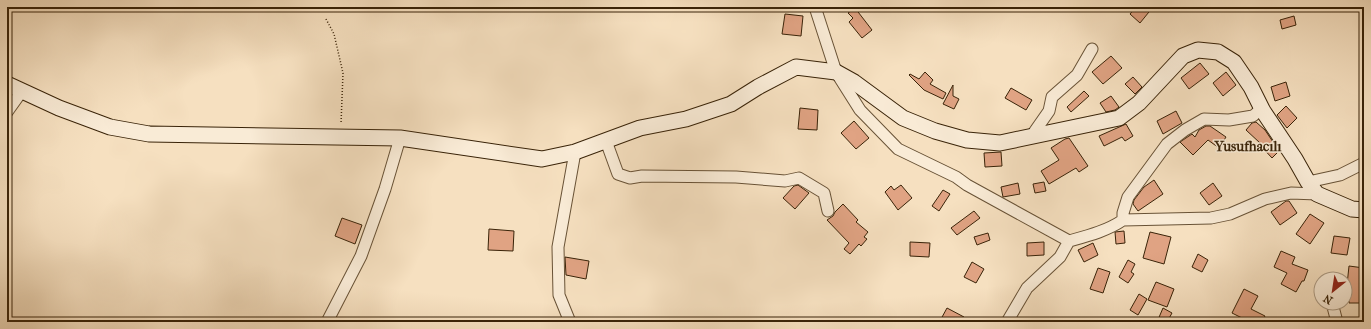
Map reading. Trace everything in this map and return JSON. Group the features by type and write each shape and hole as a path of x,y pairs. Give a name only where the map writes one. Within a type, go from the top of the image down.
{"street":[{"path":"814,7 836,72 860,110 898,149 956,177 967,186 1069,241"},
{"path":"1033,136 1034,131 1050,111 1052,97 1077,75 1092,49"},
{"path":"7,84 59,108 110,127 149,134 400,138 542,159 576,152 640,128 686,119 731,104 758,87 796,67 836,72 854,82 903,118 935,131 967,140 1000,143 1119,118 1139,103 1183,56 1198,50 1218,52 1234,62 1251,87 1262,108 1312,188 1352,209 1364,210"},
{"path":"7,112 22,91"},
{"path":"1123,220 1122,213 1128,197 1166,144 1185,130 1204,119 1230,120 1253,116 1262,108"},
{"path":"327,322 361,256 385,189 400,138"},
{"path":"606,141 618,174 630,178 642,176 736,177 785,181 799,178 824,192 828,211"},
{"path":"570,322 559,295 558,247 576,152"},
{"path":"1007,322 1027,288 1060,257 1069,241 1092,234 1123,220 1211,218 1230,214 1265,199 1312,188 1364,163"},
{"path":"1334,311 1337,322"}],"path":[{"path":"326,19 334,34 343,73 341,137"}],"building":[{"path":"1136,7 1153,7 1140,23 1130,14"},
{"path":"855,8 872,30 862,38 849,22 853,18 848,13"},
{"path":"785,14 803,16 801,36 782,34"},
{"path":"1294,16 1296,25 1282,29 1280,20"},
{"path":"1111,56 1122,68 1103,84 1092,72"},
{"path":"1200,63 1209,74 1189,89 1181,78"},
{"path":"925,72 933,80 930,84 946,93 943,99 924,90 909,75 910,74 919,79"},
{"path":"1226,72 1236,85 1223,96 1213,83"},
{"path":"1133,77 1142,87 1135,94 1125,84"},
{"path":"1286,82 1290,96 1275,101 1271,87"},
{"path":"953,85 953,96 959,99 954,109 943,104"},
{"path":"1011,88 1032,100 1026,110 1005,98"},
{"path":"1084,91 1089,96 1071,112 1067,107"},
{"path":"1111,96 1119,107 1115,110 1106,112 1100,103"},
{"path":"1286,106 1297,118 1287,128 1277,115"},
{"path":"800,108 818,110 817,130 798,129"},
{"path":"1176,111 1182,123 1163,134 1157,121"},
{"path":"854,121 869,138 856,149 841,133"},
{"path":"1256,122 1265,130 1279,151 1272,158 1259,144 1260,143 1246,130 1252,123"},
{"path":"1126,124 1133,136 1125,141 1122,137 1104,146 1099,136"},
{"path":"1206,126 1210,126 1226,137 1219,148 1208,140 1193,155 1180,142 1192,134 1195,137 1199,130"},
{"path":"1069,138 1088,166 1079,172 1076,168 1049,184 1041,171 1059,160 1051,148"},
{"path":"1001,152 1002,166 985,167 984,153"},
{"path":"1154,180 1163,194 1138,211 1133,204 1134,200 1144,187"},
{"path":"1044,182 1046,191 1035,193 1033,184"},
{"path":"1018,183 1020,194 1003,197 1001,187"},
{"path":"1213,183 1222,196 1209,205 1200,193"},
{"path":"798,185 809,193 795,209 783,198 794,186"},
{"path":"901,185 912,198 898,210 885,192 891,186 894,190"},
{"path":"943,190 950,194 939,211 932,206"},
{"path":"1286,201 1289,201 1297,213 1280,225 1271,212"},
{"path":"843,204 858,220 856,222 868,232 864,237 867,239 861,246 859,244 850,254 844,249 849,243 827,220 833,216"},
{"path":"974,211 980,218 957,235 951,228"},
{"path":"1310,214 1324,223 1310,244 1296,234"},
{"path":"342,218 362,225 355,244 335,236"},
{"path":"489,229 514,231 513,251 488,250"},
{"path":"1124,231 1125,243 1116,244 1115,232"},
{"path":"1150,232 1171,237 1164,264 1143,258"},
{"path":"988,233 990,240 977,245 974,237"},
{"path":"1334,236 1350,238 1347,255 1331,253"},
{"path":"910,242 930,243 929,257 910,256"},
{"path":"1044,242 1044,255 1027,256 1027,243"},
{"path":"1093,243 1098,255 1084,262 1078,250"},
{"path":"1281,251 1295,257 1292,264 1308,270 1304,281 1302,281 1296,292 1281,284 1287,273 1274,267"},
{"path":"1198,254 1208,260 1202,272 1192,267"},
{"path":"565,257 589,261 586,279 566,275"},
{"path":"1128,260 1135,264 1131,272 1134,274 1128,283 1119,277"},
{"path":"972,262 984,269 976,283 964,277"},
{"path":"1349,266 1364,268 1364,303 1353,303 1353,271 1348,271"},
{"path":"1098,268 1110,272 1103,293 1090,289"},
{"path":"1156,282 1174,289 1167,307 1148,300"},
{"path":"1244,289 1258,296 1251,309 1265,316 1262,322 1250,322 1232,313"},
{"path":"1139,294 1147,299 1138,315 1130,310"},
{"path":"947,308 964,317 961,322 946,322 941,319"},
{"path":"1163,308 1172,313 1167,322 1157,322"}],"district":[{"name":"Yusufhacılı","path":"1248,146"}]}
